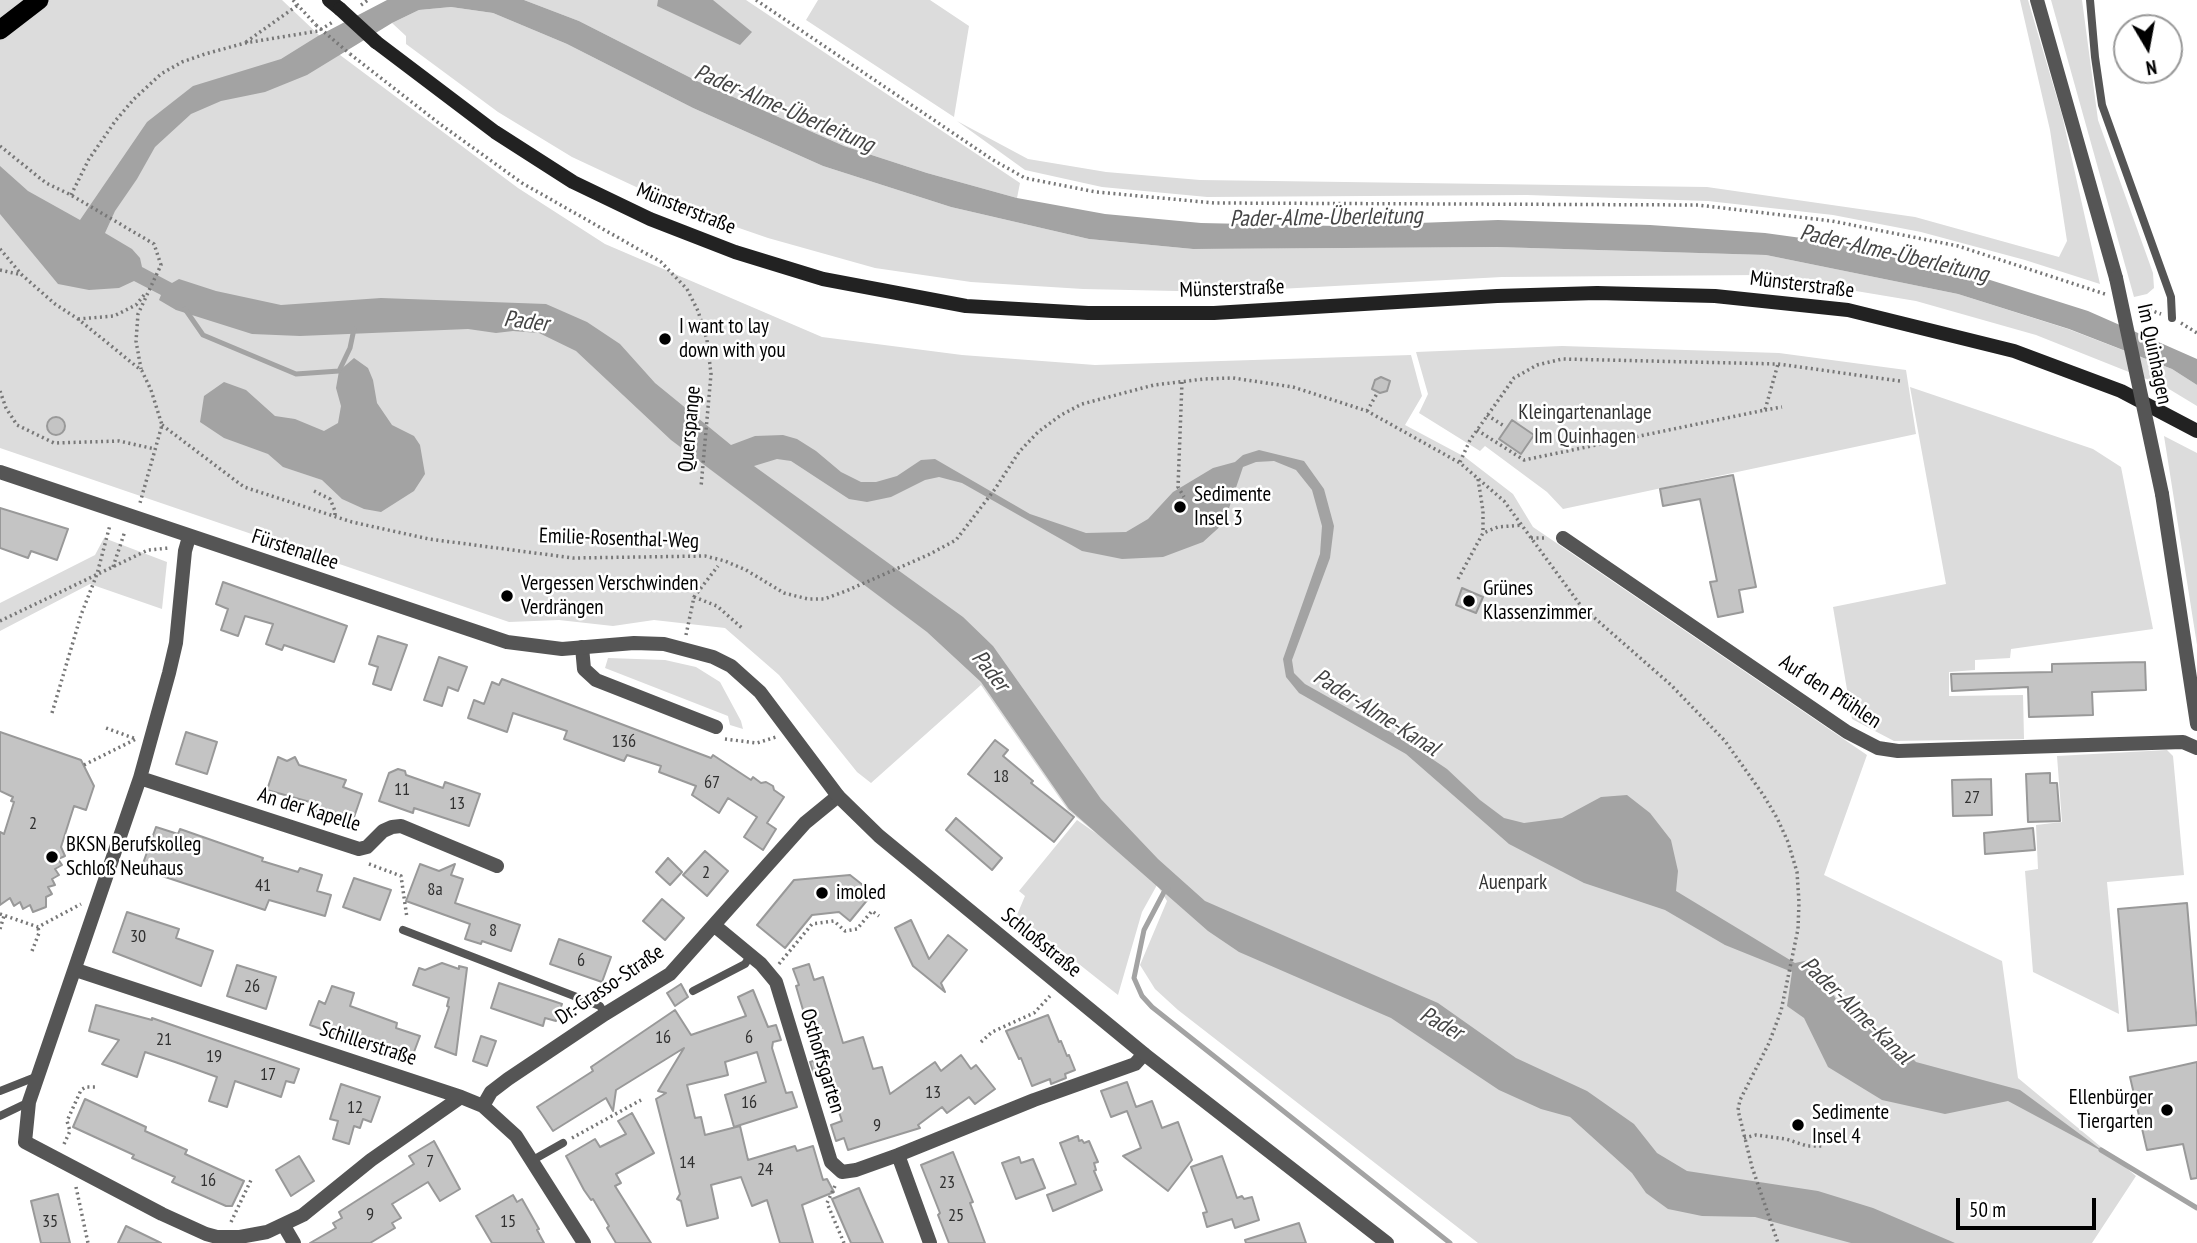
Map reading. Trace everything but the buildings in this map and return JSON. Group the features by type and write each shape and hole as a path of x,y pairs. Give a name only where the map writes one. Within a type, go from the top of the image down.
{"highway":[{"path":"0,30 40,0"}],"main road":[{"name":"Münsterstraße","path":"334,5 376,42 495,132 573,182 650,219 736,252 823,279 966,306 1087,313 1214,313 1497,296 1597,293 1715,296 1848,310 2014,351 2121,391 2197,431"}],"street":[{"name":"Im Quinhagen","path":"2037,0 2116,278 2162,494 2197,724"},
{"name":"Fürstenallee","path":"0,472 507,642 543,648 649,642 689,650"},
{"path":"189,537 185,551 176,643 140,778 29,1102 25,1142 162,1214 206,1234 224,1238 252,1236 284,1226 303,1215 371,1160 461,1097"},
{"name":"Auf den Pfühlen","path":"1563,538 1847,732 1878,748 1898,751 2183,742 2197,748"},
{"path":"582,647 584,669 596,680 716,727"},
{"name":"Schloßstraße","path":"689,650 713,657 746,677 838,796 917,869 1144,1054 1387,1243"},
{"name":"An der Kapelle","path":"140,778 359,849 367,847 383,831 391,827 401,827 497,866"},
{"name":"Dr.-Grasso-Straße","path":"483,1106 491,1093 508,1079 670,974 806,823 838,796"},
{"name":"Osthoffsgarten","path":"715,926 751,955 776,982 831,1162 842,1172"},
{"name":"Schillerstraße","path":"76,970 483,1106 516,1136 584,1243"},
{"path":"842,1172 856,1170 898,1155 1034,1100 1135,1064 1144,1054"},
{"path":"898,1155 930,1243"},
{"path":"284,1226 294,1243"}],"lane":[{"path":"2090,0 2102,105 2171,297 2172,318"},
{"path":"403,930 600,1006 605,1014"},
{"path":"693,991 745,964 751,955"},
{"path":"0,1091 38,1076"},
{"path":"0,1116 29,1102"},
{"path":"533,1160 563,1143"}],"path":[{"name":"Querspange","path":"293,0 316,25 350,54 440,124 522,183 661,262 687,289 698,311 707,341 711,374 701,487"},
{"path":"757,0 993,160 1025,178 1096,191 1215,203 1698,205 1832,221 1958,246 2109,296"},
{"path":"245,43 298,5"},
{"path":"71,195 89,159 116,120 161,74 183,62 245,43 318,31"},
{"path":"0,146 47,183 153,244 161,265 138,314 136,341 142,371 162,425 140,505"},
{"path":"0,249 22,275 55,304 78,318 142,371"},
{"path":"0,270 22,275"},
{"path":"78,318 114,316 136,305 148,291"},
{"path":"2134,304 2172,318"},
{"path":"1460,463 1477,430 1514,378 1537,365 1562,359 1778,364 1900,381"},
{"path":"1765,410 1778,364"},
{"name":"Emilie-Rosenthal-Weg","path":"162,425 244,487 335,517 429,539 573,558 705,556 746,570 784,593 808,599 824,598 846,591 956,540 1019,452 1038,432 1082,404 1182,382 1233,378 1293,387 1367,411 1460,463 1504,501 1581,606 1682,695 1724,741 1764,796 1788,842 1797,872 1799,902 1794,955 1781,1011 1769,1043 1740,1100 1739,1121 1778,1243"},
{"path":"1182,382 1178,487 1184,497"},
{"path":"0,391 6,408 17,425 54,443 119,441 155,449"},
{"path":"1367,411 1377,392"},
{"path":"1477,430 1524,460 1782,407"},
{"path":"1487,415 1504,426"},
{"path":"1458,579 1483,533 1478,477"},
{"path":"314,491 330,499 335,517"},
{"path":"52,713 85,601 97,574 114,511"},
{"path":"1483,533 1498,527 1523,525"},
{"path":"113,567 125,531"},
{"path":"0,621 148,550 169,548"},
{"path":"689,650 694,597 718,566"},
{"path":"694,597 718,606 742,628"},
{"path":"716,727 723,739 757,743 791,732"},
{"path":"84,765 136,739 106,728"},
{"path":"359,849 364,862 401,876 407,918 403,930"},
{"path":"0,929 2,915 38,927 102,892"},
{"path":"771,974 812,924 834,922 845,931 857,929 872,911 879,916"},
{"path":"32,951 39,933 38,927"},
{"path":"981,1042 992,1032 1034,1013 1050,996"},
{"path":"57,1158 70,1131 67,1121 81,1090 97,1087"},
{"path":"563,1143 641,1100"},
{"path":"1744,1138 1756,1135 1786,1139 1807,1146 1823,1146"},
{"path":"81,1171 75,1183 88,1243"},
{"path":"842,1172 827,1203 844,1243"},
{"path":"224,1238 251,1180"}],"green space":[{"name":"Auenpark","path":"0,0 282,0 340,55 518,188 605,244 822,337 962,355 1095,365 1411,355 1422,396 1405,425 1465,457 1513,494 1533,527 1867,755 1824,875 2002,961 2018,1078 2136,1176 2092,1243 1478,1243 1178,1010 1155,989 1140,965 1167,901 1157,885 1142,912 1118,995 1017,915 1025,896 1019,891 1077,820 1097,834 1068,810 981,685 871,783 857,772 779,675 725,628 654,620 613,626 559,620 509,622 0,448"},
{"path":"524,0 746,0 1020,183 1017,198 844,146 697,81 579,21"},
{"path":"818,0 930,0 969,26 954,117 806,20"},
{"path":"2020,0 2028,0 2062,115 2100,284 2025,260 1921,232 1833,215 1708,201 1527,195 1207,197 1102,187 1025,170 957,121 1028,159 1106,172 1200,180 1707,187 1915,217 2059,257 2067,241 2050,130"},
{"path":"2051,0 2082,0 2098,120 2153,273 2154,288 2147,294 2134,297"},
{"path":"451,7 493,13 567,44 693,108 823,166 951,207 1089,239 1193,249 1497,247 1766,255 1958,294 2068,329 2172,369 2197,385 2197,406 2164,386 2036,335 1916,301 1760,275 1502,277 1223,292 1083,289 971,282 875,268 768,238 681,208 572,157 498,112 406,44 406,36 392,23 419,10"},
{"name":"Kleingartenanlage Im Quinhagen","path":"1562,346 1779,353 1906,370 1916,434 1563,509 1547,492 1485,446 1480,451 1419,413 1428,394 1416,352"},
{"path":"1910,387 2093,449 2121,467 2153,629 2011,649 2010,658 1975,660 1975,670 1949,672 1949,696 2023,695 2024,739 1894,741 1852,719 1833,607 1946,584"},
{"path":"2164,436 2197,453 2197,645"},
{"path":"104,538 167,562 162,609 90,584 0,631 0,603 95,555"},
{"path":"608,658 665,660 696,667 720,682 743,729 730,725 728,716 605,668"},
{"path":"2167,750 2173,756 2184,875 2107,882 2119,1014 2033,972 2025,871 2038,869 2036,825 2062,822 2057,756"}],"water":[{"name":"Pader","path":"387,0 524,0 579,21 697,81 844,146 1017,198 1105,214 1201,223 1338,226 1498,220 1650,225 1765,233 1838,243 1946,266 2088,311 2197,359 2197,385 2172,369 2069,329 1958,294 1766,255 1497,247 1193,249 1089,239 951,207 823,166 693,108 567,44 493,13 451,7 419,10 392,23 307,75 265,92 221,101 191,114 155,147 115,211 105,233 132,249 140,258 142,267 172,283 179,279 216,291 281,305 381,298 546,304 587,322 620,344 655,383 731,445 755,436 783,435 797,439 841,472 861,482 876,482 897,476 921,460 935,459 1030,514 1086,533 1126,532 1148,519 1173,492 1213,468 1235,462 1243,455 1259,450 1304,461 1324,489 1334,526 1330,558 1292,660 1294,673 1305,684 1401,738 1447,769 1504,818 1524,823 1562,818 1601,797 1627,795 1650,813 1671,840 1678,871 1676,891 1795,963 1814,959 1837,1001 1853,1019 1892,1037 1916,1062 2020,1090 2107,1154 2008,1101 1945,1114 1882,1100 1828,1067 1804,1018 1787,1006 1792,972 1725,945 1665,910 1584,883 1509,844 1406,754 1299,693 1286,677 1283,659 1320,554 1322,526 1312,490 1296,470 1274,461 1256,462 1243,467 1224,523 1203,542 1163,557 1122,559 1082,551 962,483 939,477 925,480 891,497 867,502 849,499 791,461 777,459 754,466 963,617 993,646 1101,799 1158,859 1205,901 1438,1003 1516,1058 1587,1091 1634,1124 1657,1153 1687,1171 1818,1191 1873,1208 1955,1243 1851,1243 1755,1217 1702,1216 1668,1209 1646,1193 1632,1173 1570,1117 1541,1109 1499,1090 1391,1018 1239,952 1208,931 1069,809 981,682 927,632 671,440 576,351 539,333 513,331 496,333 468,329 300,336 252,334 176,310 159,300 161,295 134,281 119,288 89,290 58,284 0,214 0,166 28,191 80,220 147,122 193,86 281,59 318,36"},
{"path":"658,0 713,0 752,32 740,45 657,6"},
{"path":"354,358 368,368 377,403 392,425 414,436 420,445 425,474 414,491 381,512 364,509 342,499 322,480 283,467 268,454 224,438 200,422 204,396 224,382 246,390 275,416 295,419 324,431 338,423 341,406 336,388 339,371"}],"waterway":[{"path":"185,309 203,335 296,374 339,371 350,348 354,329"},
{"path":"1168,889 1144,930 1134,978 1142,996 1152,1007 1450,1243"},
{"name":"Pader-Alme-Kanal","path":"2101,1150 2197,1208"}],"place":[{"name":"I want to lay down with you","path":"665,339"},
{"name":"Sedimente Insel 3","path":"1180,507"},
{"name":"Vergessen Verschwinden Verdrängen","path":"507,596"},
{"name":"Grünes Klassenzimmer","path":"1469,601"},
{"name":"BKSN Berufskolleg Schloß Neuhaus","path":"52,857"},
{"name":"imoled","path":"822,893"},
{"name":"Ellenbürger Tiergarten","path":"2167,1110"},
{"name":"Sedimente Insel 4","path":"1798,1125"}],"water label":[{"name":"Pader-Alme-Überleitung","path":"784,109"},
{"name":"Pader-Alme-Überleitung","path":"1326,218"},
{"name":"Pader-Alme-Überleitung","path":"1894,254"}]}
